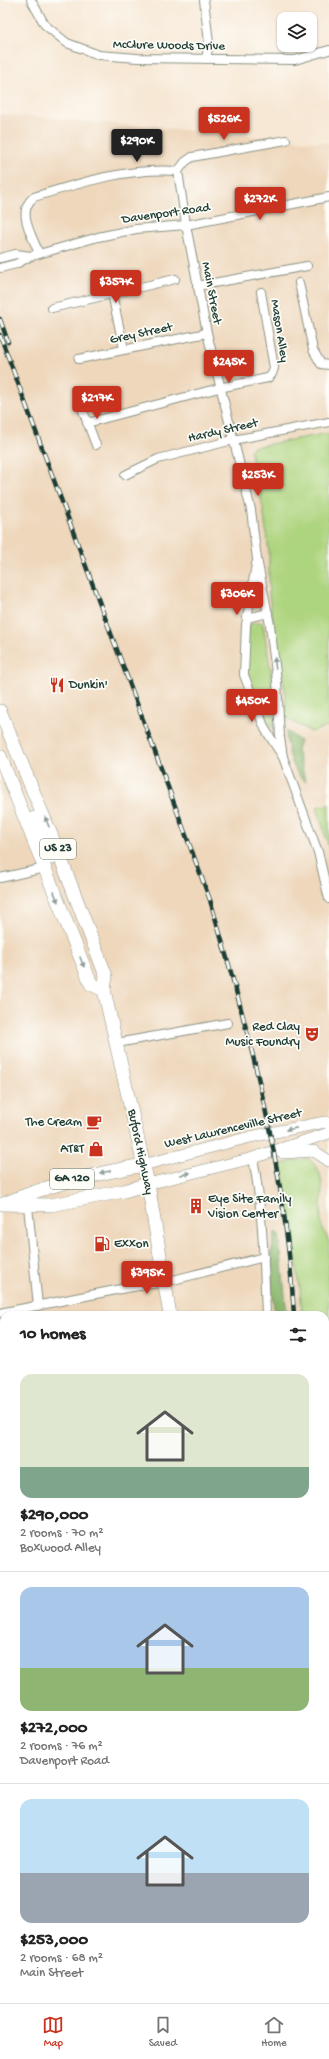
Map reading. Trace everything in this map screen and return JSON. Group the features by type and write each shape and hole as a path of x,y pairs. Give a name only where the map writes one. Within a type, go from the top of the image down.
{"main road":[{"name":"Buford Highway","path":"0,711 65,867 106,976 104,990 148,1184 169,1311"},
{"name":"US 23","path":"0,756 91,984 104,990"},
{"path":"17,798 25,804 32,813 54,863 60,868 65,867"},
{"path":"45,868 63,884 78,930 92,942"},
{"name":"West Lawrenceville Street","path":"143,1165 250,1138 325,1122 329,1124"},
{"path":"148,1184 253,1158 329,1133"},
{"path":"275,1151 281,1153 314,1151 329,1161"},
{"name":"GA 120","path":"2,1204 39,1189 70,1180 143,1165"},
{"name":"GA 120","path":"2,1204 42,1206 124,1191 148,1184"}],"street":[{"name":"McClure Woods Drive","path":"31,0 44,25 67,43 99,55 137,58 295,60 329,50"},
{"path":"204,0 209,43 206,59"},
{"path":"39,254 24,215 28,201 34,197 96,178 164,170 178,171 185,162 192,157 286,140"},
{"name":"Main Street","path":"178,171 186,225 207,333 219,388 251,510 257,559 268,613 277,681 280,737 283,757"},
{"name":"Davenport Road","path":"0,268 16,264 31,256 98,237 136,229 186,225 329,197"},
{"name":"Davenport Road","path":"0,258 16,254 31,256"},
{"path":"197,286 307,266"},
{"path":"52,308 175,279"},
{"path":"299,283 313,350 321,364 329,365"},
{"name":"Mason Alley","path":"87,423 219,388 268,378 272,374 274,368 261,292"},
{"path":"112,294 124,349"},
{"name":"Grey Street","path":"79,359 207,333"},
{"path":"80,403 96,445"},
{"name":"Hardy Street","path":"125,475 158,460 233,440 329,422"},
{"name":"Main Street","path":"257,559 247,618 244,675 265,729 283,757"},
{"path":"247,618 268,613"},
{"path":"283,757 318,852 329,899"},
{"path":"0,878 45,868"},
{"path":"117,1043 228,1023"},
{"path":"253,1158 260,1207 266,1311"},
{"path":"28,1206 38,1306"},
{"path":"11,1311 126,1288 165,1282 264,1257"}],"shaded area":[{"path":"0,114 329,143 329,433 254,447 250,450 263,508 269,553 269,596 285,690 286,718 311,732 329,726 329,1311 0,1311"}],"green space":[{"path":"329,433 329,726 311,732 286,718 285,690 269,596 269,553 263,508 250,450 254,447"},
{"path":"261,622 263,625 273,683 274,725 271,728 248,677 246,655 249,627 251,624"},
{"path":"286,730 300,741 297,750 306,782 297,772 291,759 287,744"},
{"path":"329,804 329,849 317,807"},
{"path":"308,1158 315,1164 319,1171 322,1186 321,1223 329,1241 329,1311 302,1311 300,1288 281,1164"},
{"path":"275,1232 279,1235 287,1311 274,1311 270,1261"}],"railway":[{"path":"0,319 8,342"},
{"path":"0,335 210,900 252,1054 275,1157 290,1262 294,1311"}],"place":[{"name":"Dunkin'","path":"57,685"},
{"name":"Red Clay Music Foundry","path":"312,1034"},
{"name":"The Cream","path":"94,1122"},
{"name":"AT&T","path":"96,1149"},
{"name":"Eye Site Family Vision Center","path":"196,1206"},
{"name":"Exxon","path":"102,1244"}]}
